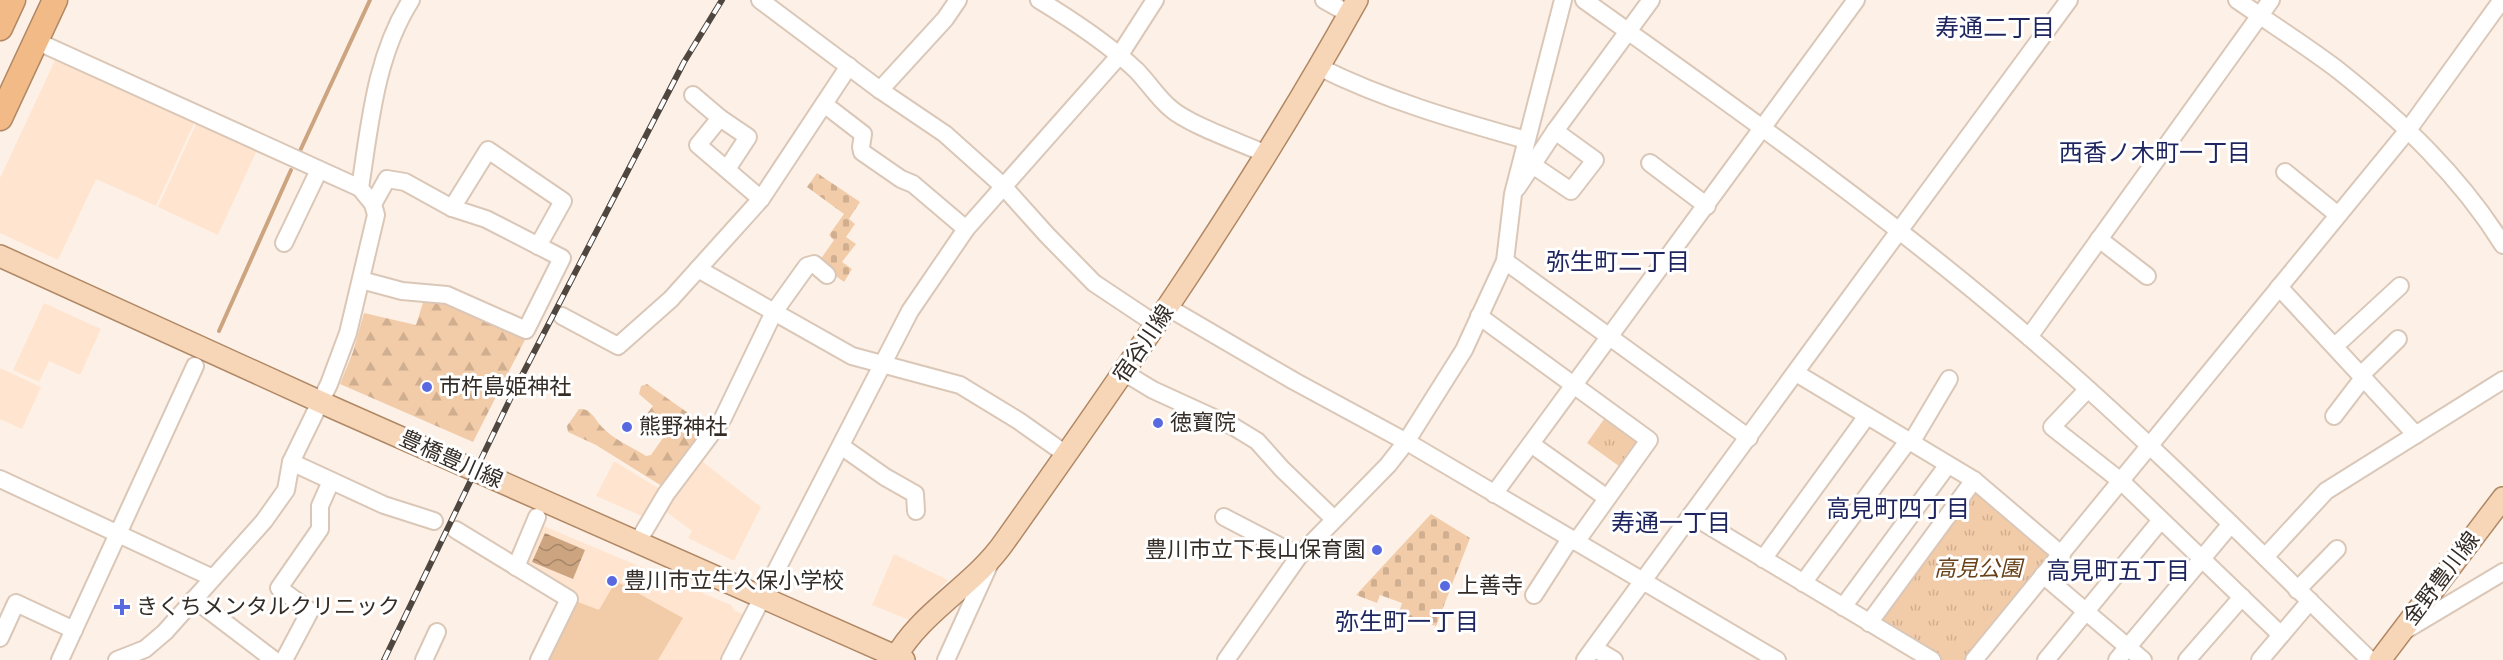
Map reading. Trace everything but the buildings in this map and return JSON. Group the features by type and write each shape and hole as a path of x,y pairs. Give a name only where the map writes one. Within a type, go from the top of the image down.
{"highway":[{"path":"0,26 13,0"},
{"path":"0,118 55,0"}],"main road":[{"name":"宿谷川線","path":"898,659 938,606 990,562 1125,373 1222,228 1353,7"},
{"name":"豊橋豊川線","path":"0,256 320,402 898,659"},
{"name":"金野豊川線","path":"2380,660 2503,498"}],"street":[{"path":"360,188 377,81 395,29 411,0"},
{"path":"760,0 880,90 945,134 1003,186 1094,283 1294,381 1406,442 1778,660"},
{"path":"880,90 945,19 958,0"},
{"path":"1039,0 1065,16 1119,56 1137,71 1171,110 1266,154"},
{"path":"730,660 910,311 966,229 1119,56 1155,0"},
{"path":"1323,0 1353,7"},
{"path":"1226,660 1299,556 1388,465 1406,442 1458,358 1505,261 1513,194 1563,0"},
{"path":"1584,0 1898,230 2029,337 2149,445 2370,660"},
{"path":"1513,194 1534,166 1555,131 1651,0"},
{"path":"1494,494 1856,0"},
{"path":"1614,660 1589,654 2069,0"},
{"path":"2237,0 2337,70 2408,130 2466,193 2503,244"},
{"path":"2029,337 2271,0"},
{"path":"1974,660 2408,130 2498,3"},
{"path":"36,41 360,188 373,204 376,215 348,333 320,402 291,462 286,490 264,521 165,632 145,649 142,656 117,660"},
{"path":"562,316 618,346 646,323 698,270 761,199 849,66"},
{"path":"1319,67 1359,87 1453,119 1526,140"},
{"path":"693,95 720,118 748,137 727,169"},
{"path":"824,104 863,134 862,152 901,179 913,184 966,229"},
{"path":"720,118 698,145 761,199"},
{"path":"1534,166 1570,191 1594,160 1555,131"},
{"path":"452,208 489,150 563,201 538,246"},
{"path":"1650,163 1707,206"},
{"path":"284,243 319,170"},
{"path":"2285,172 2338,215"},
{"path":"361,280 402,291 447,295 526,330 562,258 486,219 452,208 405,182 387,179 373,204"},
{"path":"2099,240 2147,276"},
{"path":"1505,261 1749,438"},
{"path":"637,543 666,494 723,418 774,312 807,266 814,264 827,275"},
{"path":"698,270 852,356 960,385 1019,421 1067,455"},
{"path":"2335,346 2400,286"},
{"path":"2279,287 2416,435"},
{"path":"1479,316 1649,440 1534,595"},
{"path":"2334,416 2362,376 2398,339"},
{"path":"60,660 195,366"},
{"path":"1125,373 1153,390 1234,426 1257,441 1334,519"},
{"path":"1796,373 1947,466 1974,480 2062,555"},
{"path":"1803,583 1910,442 1949,379"},
{"path":"2265,557 2326,491 2503,381"},
{"path":"2087,390 2052,427 2122,482 2281,635"},
{"path":"1763,558 1867,416"},
{"path":"1532,444 1607,498"},
{"path":"840,446 885,477 915,494 916,510"},
{"path":"291,462 384,505 434,521"},
{"path":"1843,607 1947,466"},
{"path":"0,479 213,578"},
{"path":"1869,623 1974,480"},
{"path":"284,660 310,611 279,588 320,529 320,506 331,481"},
{"path":"1691,515 1932,660"},
{"path":"516,567 537,517"},
{"path":"1224,517 1299,556"},
{"path":"2046,660 2162,520"},
{"path":"2122,654 2231,524"},
{"path":"456,530 569,599 539,660"},
{"path":"2260,660 2281,635 2303,596 2337,549"},
{"path":"946,660 990,562"},
{"path":"2449,569 2463,594"},
{"path":"2399,635 2463,594 2503,572"},
{"path":"2043,575 2086,612 2122,654 2143,660"},
{"path":"2187,660 2242,597"},
{"path":"194,599 274,660"},
{"path":"0,638 16,603 74,630"},
{"path":"423,660 437,632"}],"shaded area":[{"path":"56,58 195,121 156,206 96,179 58,260 0,233 0,178"},
{"path":"197,122 257,150 218,235 158,207"},
{"path":"44,303 101,329 80,375 49,361 39,382 13,370"},
{"path":"0,368 41,387 22,429 0,419"},
{"path":"699,459 761,507 734,561 688,538 692,531 661,508"},
{"path":"614,461 663,491 646,518 596,496"},
{"name":"豊川市立牛久保小学校","path":"539,524 731,605 734,610 749,617 724,660 543,660 575,597 524,566"},
{"path":"894,554 948,580 909,620 872,605"}],"green space":[{"path":"817,173 860,202 849,219 855,224 846,237 856,244 842,262 852,269 844,282 818,263 834,240 829,235 844,214 807,187"},
{"path":"425,296 446,299 527,336 473,442 340,384 353,352 364,313 416,325"},
{"path":"647,384 708,427 665,488 596,445 568,432 567,426 579,409 583,409 616,438 646,456 651,455 665,435 664,431 647,419 646,415 653,406 639,394 641,386"},
{"path":"1607,415 1643,441 1623,469 1587,443"},
{"name":"高見公園","path":"1973,492 1978,492 2053,553 1967,660 1942,660 1880,624 1878,619"},
{"path":"1431,514 1470,538 1436,626 1399,614 1402,603 1380,595 1377,603 1356,595"},
{"path":"616,581 683,618 658,660 548,660 578,602 599,610"}],"water":[{"path":"545,533 585,550 573,579 532,562"}],"waterway":[{"path":"299,153 370,0"},
{"path":"219,331 291,170"}],"railway":[{"path":"384,660 515,389 684,62 722,0"}],"place":[{"name":"市杵島姫神社","path":"427,387"},
{"name":"徳寶院","path":"1158,423"},
{"name":"熊野神社","path":"627,427"},
{"name":"豊川市立下長山保育園","path":"1377,550"},
{"name":"豊川市立牛久保小学校","path":"612,581"},
{"name":"上善寺","path":"1445,586"},
{"name":"きくちメンタルクリニック","path":"122,607"}],"district":[{"name":"寿通二丁目","path":"1995,29"},
{"name":"西香ノ木町一丁目","path":"2155,154"},
{"name":"弥生町二丁目","path":"1618,263"},
{"name":"高見町四丁目","path":"1898,510"},
{"name":"寿通一丁目","path":"1671,524"},
{"name":"高見町五丁目","path":"2118,572"},
{"name":"弥生町一丁目","path":"1407,623"}]}
